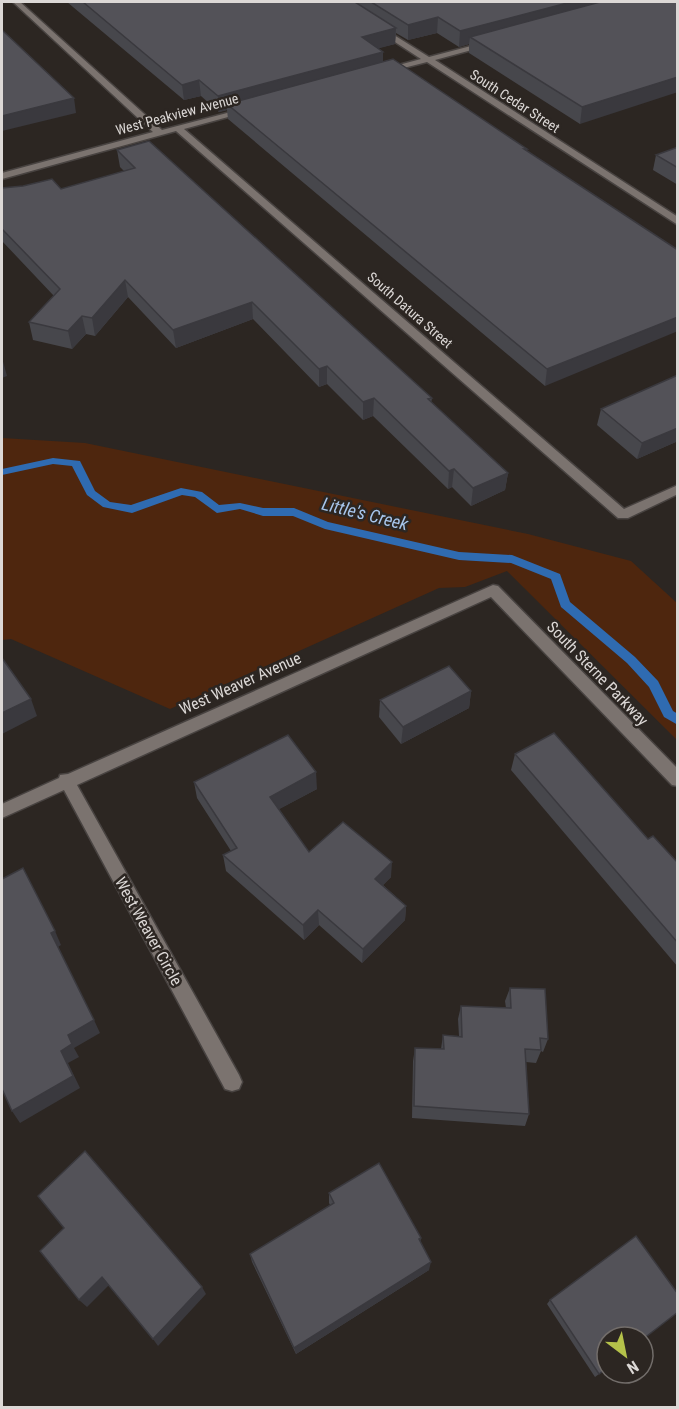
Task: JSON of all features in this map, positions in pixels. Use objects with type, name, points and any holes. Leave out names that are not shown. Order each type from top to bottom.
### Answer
[{"type":"street","points":[[16,2],[160,133]]},
{"type":"street","name":"South Cedar Street","points":[[369,21],[678,222]]},
{"type":"street","points":[[370,75],[493,41]]},
{"type":"street","name":"West Peakview Avenue","points":[[2,176],[257,106]]},
{"type":"street","name":"South Datura Street","points":[[178,128],[623,515],[678,489]]},
{"type":"street","name":"South Sterne Parkway","points":[[493,590],[678,780]]},
{"type":"street","name":"West Weaver Avenue","points":[[2,811],[66,780],[493,590]]},
{"type":"street","name":"West Weaver Circle","points":[[66,780],[232,1082]]},
{"type":"shaded area","points":[[2,438],[85,443],[528,534],[631,561],[677,603],[677,740],[507,571],[465,587],[439,588],[170,709],[11,639],[2,640]]},
{"type":"building","points":[[83,2],[355,2],[396,28],[362,37],[383,52],[218,96],[199,80],[182,85]]},
{"type":"building","points":[[371,2],[571,2],[460,31],[438,17],[408,25]]},
{"type":"building","points":[[600,2],[678,2],[678,77],[582,107],[470,37]]},
{"type":"building","points":[[2,30],[74,98],[2,116]]},
{"type":"building","points":[[393,59],[527,149],[524,149],[678,250],[678,317],[547,369],[227,104]]},
{"type":"building","points":[[149,141],[432,398],[428,399],[508,473],[473,488],[454,469],[449,471],[374,398],[363,402],[327,366],[319,369],[252,302],[173,330],[125,280],[92,318],[82,316],[68,331],[29,322],[60,289],[2,229],[2,188],[52,179],[61,189],[135,168],[117,150]]},
{"type":"building","points":[[678,147],[678,168],[656,155]]},
{"type":"building","points":[[678,375],[678,428],[642,443],[601,409]]},
{"type":"building","points":[[2,658],[31,699],[2,713]]},
{"type":"building","points":[[449,666],[471,691],[403,727],[380,700]]},
{"type":"building","points":[[554,733],[648,839],[653,836],[678,863],[678,943],[515,754]]},
{"type":"building","points":[[288,735],[316,772],[270,797],[309,852],[343,822],[392,862],[375,879],[406,906],[363,949],[318,910],[303,925],[223,855],[237,848],[194,782]]},
{"type":"building","points":[[23,868],[55,931],[51,933],[94,1020],[68,1035],[72,1044],[61,1051],[73,1076],[12,1111],[2,1089],[2,879]]},
{"type":"building","points":[[510,988],[545,989],[548,1039],[540,1038],[541,1050],[525,1049],[529,1114],[414,1106],[415,1048],[444,1049],[443,1035],[462,1037],[461,1006],[511,1008]]},
{"type":"building","points":[[85,1151],[202,1287],[153,1339],[102,1277],[79,1300],[40,1251],[64,1228],[38,1196]]},
{"type":"building","points":[[379,1163],[421,1238],[419,1239],[431,1262],[294,1348],[250,1254],[334,1203],[329,1193]]},
{"type":"building","points":[[636,1236],[678,1294],[678,1312],[655,1330],[655,1325],[595,1325],[595,1368],[550,1300]]},
{"type":"waterway","name":"Little's Creek","points":[[2,472],[53,461],[76,463],[91,493],[107,505],[132,509],[181,491],[198,494],[217,509],[240,506],[263,512],[294,512],[325,525],[459,556],[512,559],[556,577],[565,604],[631,660],[654,684],[668,714],[678,720]]}]
